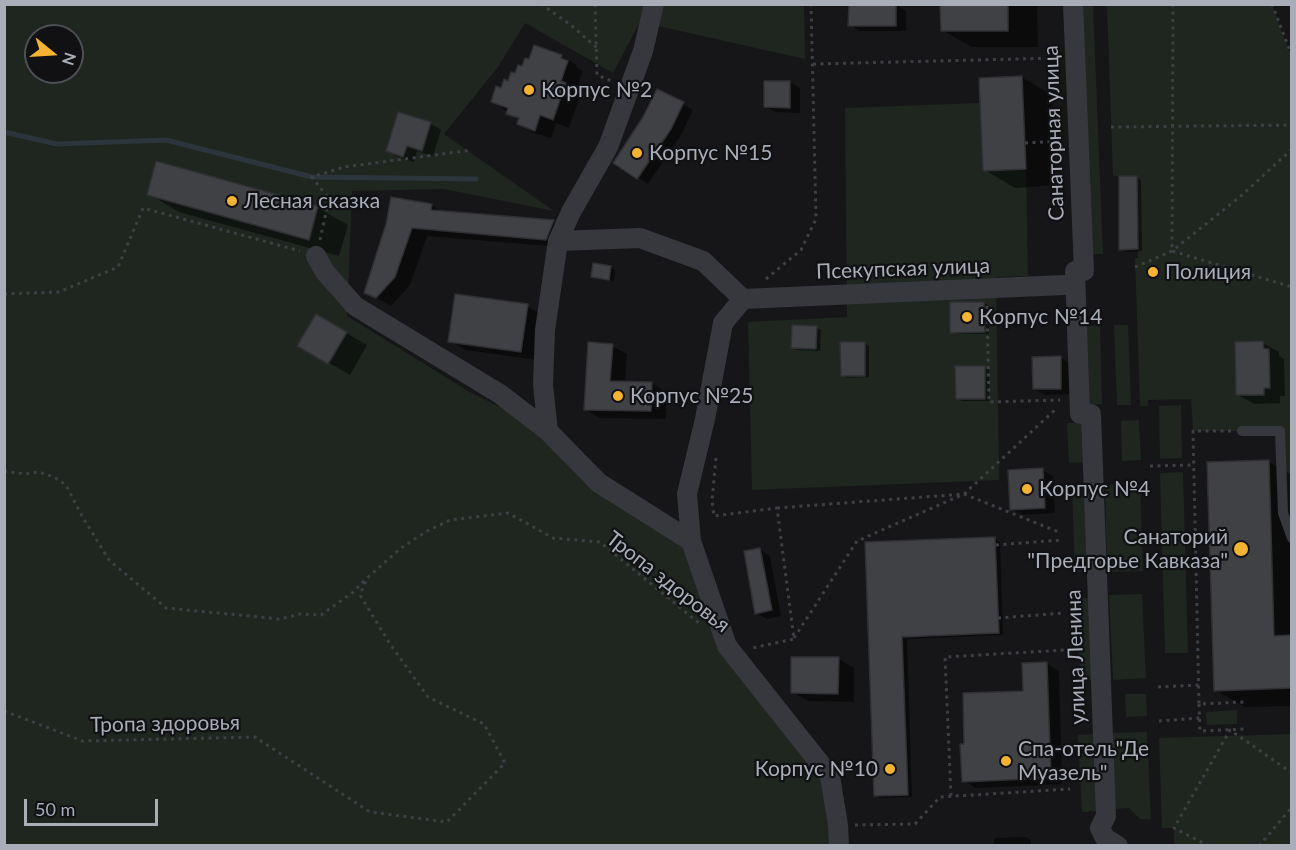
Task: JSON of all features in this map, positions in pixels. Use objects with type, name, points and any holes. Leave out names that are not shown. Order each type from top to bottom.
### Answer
[{"type":"street","points":[[549,431],[543,385],[545,330],[558,242],[571,212],[608,147],[643,51],[654,4]]},
{"type":"street","name":"Санаторная улица","points":[[1073,4],[1083,260]]},
{"type":"street","points":[[558,242],[640,238],[703,261],[743,299],[723,323],[705,418],[687,494],[692,541],[727,646],[830,776],[839,846]]},
{"type":"street","points":[[316,256],[325,272],[355,306],[500,394],[549,431],[599,483],[692,541]]},
{"type":"street","name":"улица Ленина","points":[[1083,260],[1084,271],[1075,271],[1080,414],[1091,414],[1106,816],[1100,828],[1105,838],[1118,846]]},
{"type":"street","name":"Псекупская улица","points":[[743,299],[1064,285]]},
{"type":"lane","points":[[1242,431],[1286,430],[1283,513],[1292,538]]},
{"type":"path","points":[[541,4],[572,25],[597,48]]},
{"type":"path","points":[[595,4],[597,75],[629,89]]},
{"type":"path","points":[[743,299],[801,250],[816,219],[811,4]]},
{"type":"path","points":[[1172,251],[1173,4]]},
{"type":"path","points":[[1272,4],[1292,56]]},
{"type":"path","points":[[813,64],[1066,58]]},
{"type":"path","points":[[1111,127],[1292,125]]},
{"type":"path","points":[[1025,143],[1069,141]]},
{"type":"path","points":[[1135,267],[1172,251],[1241,196],[1292,149]]},
{"type":"path","points":[[4,294],[59,292],[118,267],[143,208],[316,256],[329,199],[312,177],[344,167],[472,150]]},
{"type":"path","points":[[1172,251],[1292,287]]},
{"type":"path","points":[[986,290],[989,402],[1068,400]]},
{"type":"path","points":[[732,652],[794,639],[857,541],[964,494],[1057,408]]},
{"type":"path","points":[[1242,431],[1193,431],[1200,731],[1245,729]]},
{"type":"path","points":[[717,454],[712,500],[714,516],[777,508],[964,494],[1061,533]]},
{"type":"path","points":[[1150,466],[1194,465]]},
{"type":"path","points":[[4,471],[25,474],[39,472],[54,477],[66,485],[109,560],[166,608],[280,619],[300,614],[321,615],[352,593],[368,578]]},
{"type":"path","points":[[777,508],[794,639]]},
{"type":"path","name":"Тропа здоровья","points":[[4,711],[82,741],[255,737],[370,812],[447,822],[505,763],[484,724],[428,697],[390,644],[360,595],[368,578],[401,548],[427,531],[450,520],[508,513],[553,538],[600,542],[700,624]]},
{"type":"path","points":[[996,545],[1061,540]]},
{"type":"path","points":[[998,618],[1064,613]]},
{"type":"path","points":[[951,796],[945,657],[1065,650]]},
{"type":"path","points":[[1158,687],[1199,685]]},
{"type":"path","points":[[1199,704],[1244,702]]},
{"type":"path","points":[[1158,721],[1200,718]]},
{"type":"path","points":[[1230,730],[1292,773]]},
{"type":"path","points":[[1209,846],[1174,828],[1230,730]]},
{"type":"path","points":[[838,825],[915,824],[940,797],[1070,789]]},
{"type":"path","points":[[1259,846],[1292,807]]},
{"type":"shaded area","points":[[5,5],[804,5],[805,59],[640,22],[613,73],[525,23],[498,67],[444,134],[554,211],[444,189],[352,191],[347,316],[468,391],[548,431],[599,483],[691,541],[727,646],[830,776],[839,845],[5,846]]},
{"type":"shaded area","points":[[1081,5],[1093,5],[1103,254],[1091,254]]},
{"type":"shaded area","points":[[1107,5],[1272,5],[1291,56],[1291,538],[1283,514],[1280,431],[1193,431],[1191,399],[1148,400],[1148,406],[1140,406],[1135,258],[1138,258],[1137,176],[1113,176]]},
{"type":"shaded area","points":[[980,103],[983,171],[1026,169],[1028,276],[996,277],[999,480],[752,490],[748,322],[847,317],[845,108]]},
{"type":"shaded area","points":[[1100,325],[1102,404],[1087,405],[1085,326]]},
{"type":"shaded area","points":[[1114,325],[1128,325],[1131,405],[1117,405]]},
{"type":"shaded area","points":[[1181,405],[1182,458],[1160,459],[1159,406]]},
{"type":"shaded area","points":[[1139,420],[1141,460],[1122,461],[1121,421]]},
{"type":"shaded area","points":[[1067,423],[1085,423],[1086,462],[1069,463]]},
{"type":"shaded area","points":[[1183,472],[1188,653],[1165,653],[1160,473]]},
{"type":"shaded area","points":[[1140,484],[1143,571],[1107,572],[1105,485]]},
{"type":"shaded area","points":[[1072,487],[1085,487],[1089,571],[1075,572]]},
{"type":"shaded area","points":[[1142,594],[1146,678],[1113,680],[1109,595]]},
{"type":"shaded area","points":[[1090,598],[1093,680],[1080,680],[1077,599]]},
{"type":"shaded area","points":[[1125,694],[1146,694],[1147,716],[1126,717]]},
{"type":"shaded area","points":[[1237,710],[1237,724],[1207,725],[1206,712]]},
{"type":"shaded area","points":[[1147,732],[1151,819],[1140,819],[1129,808],[1113,809],[1110,733]]},
{"type":"shaded area","points":[[1095,734],[1099,811],[1082,812],[1078,735]]},
{"type":"shaded area","points":[[1291,734],[1291,845],[1174,845],[1174,828],[1162,828],[1159,738]]},
{"type":"building","points":[[849,4],[896,4],[896,26],[848,26]]},
{"type":"building","points":[[940,4],[1008,4],[1008,31],[941,31]]},
{"type":"building","name":"Корпус №2","points":[[534,45],[562,55],[561,58],[568,61],[561,81],[566,83],[553,120],[540,115],[535,131],[517,124],[519,118],[506,114],[508,108],[491,102],[496,86],[501,88],[504,79],[508,81],[511,72],[515,73],[518,65],[522,66],[525,58],[529,59]]},
{"type":"building","points":[[1022,76],[1026,169],[983,171],[979,78]]},
{"type":"building","points":[[764,81],[790,81],[790,108],[764,107]]},
{"type":"building","points":[[657,89],[684,102],[671,129],[637,179],[613,163],[643,117]]},
{"type":"building","points":[[398,112],[431,122],[422,151],[407,146],[403,157],[386,151]]},
{"type":"building","name":"Лесная сказка","points":[[156,161],[318,206],[309,240],[147,195]]},
{"type":"building","points":[[1119,176],[1137,176],[1138,249],[1119,250]]},
{"type":"building","points":[[391,197],[432,204],[431,210],[554,220],[546,240],[412,228],[395,277],[376,298],[364,293],[386,224]]},
{"type":"building","points":[[593,263],[611,266],[609,280],[591,277]]},
{"type":"building","points":[[455,294],[528,304],[521,352],[448,342]]},
{"type":"building","name":"Корпус №14","points":[[950,302],[984,302],[985,332],[950,333]]},
{"type":"building","points":[[316,314],[347,332],[328,364],[297,346]]},
{"type":"building","points":[[792,325],[817,326],[816,349],[791,348]]},
{"type":"building","points":[[1263,341],[1264,349],[1269,349],[1270,388],[1264,388],[1264,395],[1236,395],[1235,342]]},
{"type":"building","name":"Корпус №25","points":[[588,342],[613,344],[610,381],[652,382],[651,411],[584,410]]},
{"type":"building","points":[[840,342],[865,342],[865,376],[841,376]]},
{"type":"building","points":[[1061,356],[1061,389],[1033,389],[1032,357]]},
{"type":"building","points":[[955,366],[985,366],[985,399],[956,399]]},
{"type":"building","name":"Санаторий \"Предгорье Кавказа\"","points":[[1269,460],[1274,636],[1292,635],[1292,688],[1214,691],[1207,462]]},
{"type":"building","name":"Корпус №4","points":[[1043,468],[1045,508],[1010,510],[1008,470]]},
{"type":"building","points":[[995,537],[999,633],[902,637],[908,795],[874,796],[865,542]]},
{"type":"building","points":[[760,548],[772,610],[755,614],[744,551]]},
{"type":"building","points":[[791,657],[839,657],[838,694],[791,693]]},
{"type":"building","points":[[1047,662],[1051,778],[962,782],[960,744],[964,744],[963,693],[1023,691],[1022,663]]},
{"type":"waterway","points":[[4,132],[57,144],[166,140],[312,177],[476,179]]},
{"type":"place","name":"Корпус №2","points":[[529,90]]},
{"type":"place","name":"Корпус №15","points":[[637,153]]},
{"type":"place","name":"Лесная сказка","points":[[232,201]]},
{"type":"place","name":"Полиция","points":[[1153,272]]},
{"type":"place","name":"Корпус №14","points":[[967,317]]},
{"type":"place","name":"Корпус №25","points":[[618,396]]},
{"type":"place","name":"Корпус №4","points":[[1027,489]]},
{"type":"place","name":"Санаторий \"Предгорье Кавказа\"","points":[[1241,549]]},
{"type":"place","name":"Спа-отель\"Де Муазель\"","points":[[1006,761]]},
{"type":"place","name":"Корпус №10","points":[[890,769]]}]
